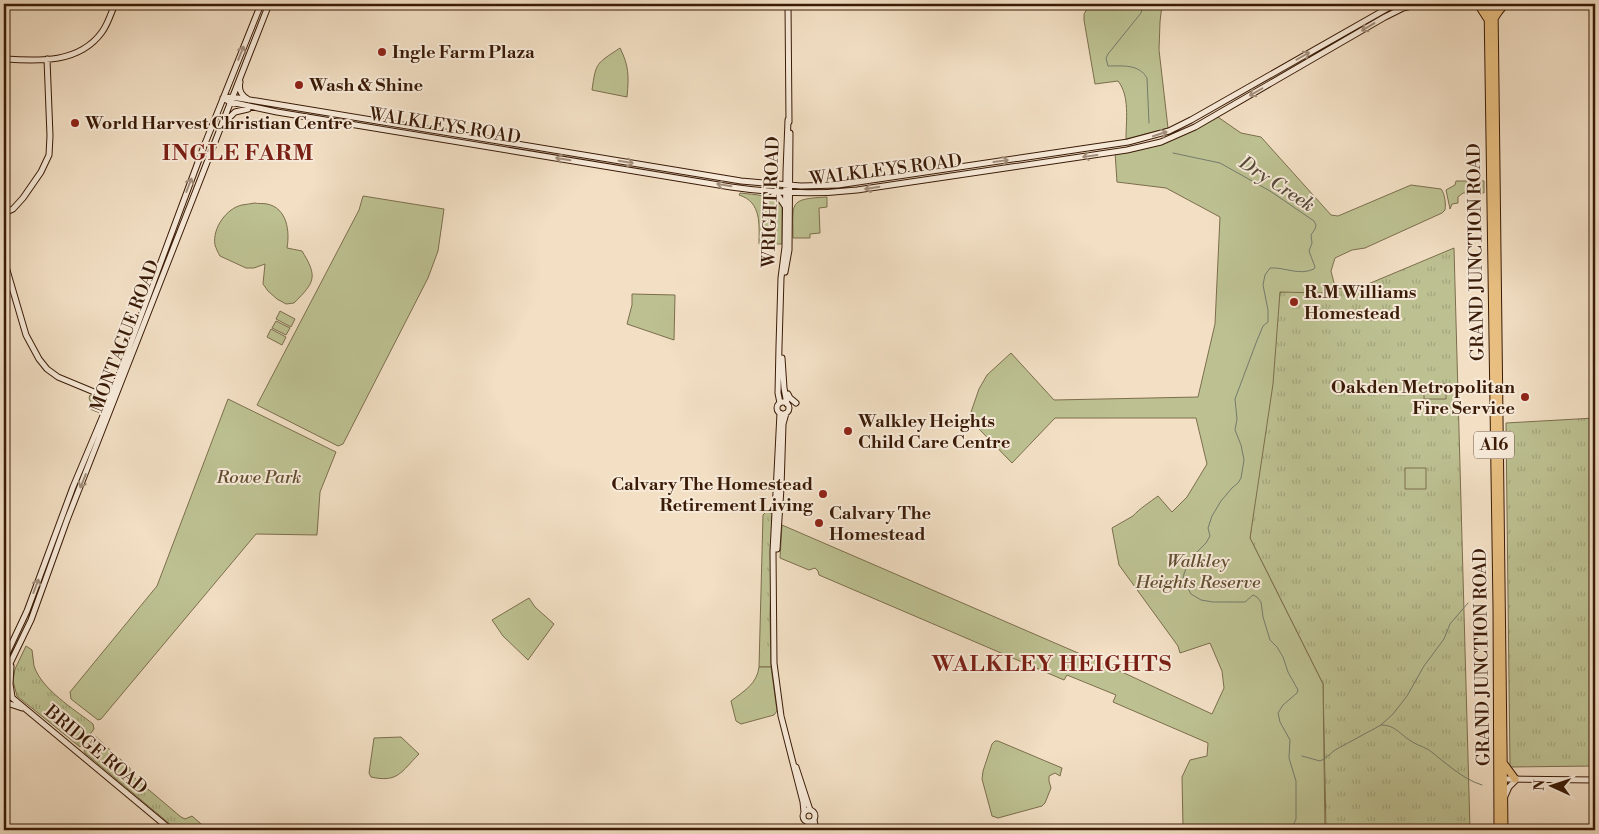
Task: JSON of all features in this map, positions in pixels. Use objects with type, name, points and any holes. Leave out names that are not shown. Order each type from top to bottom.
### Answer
[{"type":"highway","points":[[1478,4],[1491,20],[1505,4]]},
{"type":"highway","name":"GRAND JUNCTION ROAD","points":[[1488,4],[1491,20],[1501,779],[1498,830]]},
{"type":"highway","name":"GRAND JUNCTION ROAD","points":[[1491,20],[1494,4]]},
{"type":"highway","name":"GRAND JUNCTION ROAD","points":[[1496,424],[1504,763],[1501,779],[1504,798],[1504,830]]},
{"type":"highway","points":[[1504,763],[1516,779]]},
{"type":"main road","points":[[4,59],[47,59],[74,54],[93,42],[103,30],[115,4]]},
{"type":"main road","name":"MONTAGUE ROAD","points":[[4,660],[27,611],[73,487],[112,400],[147,296],[261,4]]},
{"type":"main road","name":"MONTAGUE ROAD","points":[[4,676],[31,620],[112,400],[269,4]]},
{"type":"main road","name":"WRIGHT ROAD","points":[[780,403],[778,393],[781,284],[788,208],[790,126],[788,120],[788,4]]},
{"type":"main road","name":"WALKLEYS ROAD","points":[[231,100],[250,100],[728,179],[767,184],[829,186],[1120,144],[1157,135],[1191,120],[1395,4]]},
{"type":"main road","name":"WALKLEYS ROAD","points":[[223,98],[261,109],[712,184],[772,192],[823,194],[1127,150],[1171,138],[1195,127],[1385,17],[1403,8],[1420,4]]},
{"type":"main road","points":[[4,213],[13,209],[23,198],[41,172],[49,155],[47,59]]},
{"type":"main road","points":[[243,70],[239,88],[243,95],[250,100]]},
{"type":"main road","points":[[218,132],[228,117],[235,112],[244,109],[261,109]]},
{"type":"main road","points":[[767,184],[778,181],[788,173],[801,186]]},
{"type":"main road","points":[[772,192],[788,208],[794,200],[806,194]]},
{"type":"main road","points":[[4,260],[26,335],[39,359],[47,369],[58,377],[112,400]]},
{"type":"main road","name":"WRIGHT ROAD","points":[[779,342],[787,404]]},
{"type":"main road","points":[[783,366],[788,394],[796,404]]},
{"type":"main road","points":[[774,559],[782,488],[783,424],[786,413],[789,410],[784,402],[780,403],[777,407],[780,413],[774,526],[773,626],[775,670],[781,716],[791,755],[803,784],[807,811],[804,818],[811,821]]},
{"type":"main road","points":[[780,413],[786,413]]},
{"type":"main road","points":[[11,660],[10,684],[13,698]]},
{"type":"main road","name":"BRIDGE ROAD","points":[[4,691],[171,830]]},
{"type":"main road","points":[[4,702],[27,710]]},
{"type":"main road","points":[[1501,779],[1595,780]]},
{"type":"main road","points":[[1504,798],[1509,787],[1516,779]]},
{"type":"main road","points":[[807,811],[815,814],[811,821],[814,830]]},
{"type":"green space","points":[[1090,4],[1162,4],[1159,50],[1168,128],[1126,139],[1126,101],[1122,87],[1118,81],[1095,84],[1084,20],[1084,14]]},
{"type":"green space","points":[[620,48],[628,71],[627,97],[592,90],[598,64]]},
{"type":"green space","name":"Walkley Heights Reserve","points":[[1215,115],[1241,133],[1261,137],[1331,215],[1338,216],[1411,185],[1441,189],[1445,199],[1445,210],[1442,213],[1365,248],[1352,250],[1335,258],[1331,271],[1335,287],[1321,293],[1280,292],[1273,384],[1250,538],[1323,684],[1325,830],[1181,830],[1183,826],[1182,777],[1190,760],[1207,756],[1208,743],[1113,702],[1116,695],[1067,675],[1064,680],[819,575],[815,568],[809,570],[780,558],[782,525],[1122,672],[1212,714],[1224,688],[1222,671],[1210,643],[1180,653],[1178,646],[1119,565],[1112,528],[1133,516],[1158,496],[1172,512],[1187,497],[1207,464],[1196,418],[1055,418],[1012,463],[979,429],[970,415],[979,389],[987,375],[1011,353],[1054,400],[1198,397],[1215,324],[1220,217],[1166,188],[1117,182],[1115,152],[1167,139]]},
{"type":"green space","points":[[1456,181],[1484,181],[1484,193],[1463,193],[1458,197],[1458,203],[1452,204],[1450,209],[1446,190],[1455,185]]},
{"type":"green space","points":[[740,193],[768,197],[782,206],[782,244],[759,244],[758,215],[752,203],[739,195]]},
{"type":"green space","points":[[363,196],[444,209],[438,251],[428,278],[343,444],[338,446],[257,405],[359,210]]},
{"type":"green space","points":[[827,197],[827,207],[819,208],[820,233],[810,234],[810,238],[793,238],[793,210],[795,205],[805,199]]},
{"type":"green space","points":[[255,203],[274,206],[279,210],[286,221],[287,248],[302,251],[310,267],[312,279],[310,284],[294,303],[286,304],[268,291],[263,284],[265,264],[254,268],[246,268],[220,256],[216,248],[216,232],[226,214],[236,207]]},
{"type":"green space","points":[[1454,248],[1470,830],[1326,830],[1323,684],[1250,538],[1280,292],[1361,287]]},
{"type":"green space","points":[[632,294],[675,295],[674,340],[627,324],[632,305]]},
{"type":"green space","points":[[280,311],[295,319],[291,327],[276,319]]},
{"type":"green space","points":[[276,321],[290,328],[286,335],[272,328]]},
{"type":"green space","points":[[271,329],[286,337],[282,345],[267,337]]},
{"type":"green space","points":[[1424,384],[1446,384],[1446,399],[1424,399]]},
{"type":"green space","points":[[90,395],[100,399],[103,403],[100,413],[90,409]]},
{"type":"green space","name":"Rowe Park","points":[[228,399],[336,452],[320,492],[317,535],[256,534],[101,719],[98,720],[71,699],[70,692],[157,586]]},
{"type":"green space","points":[[1595,418],[1595,766],[1510,767],[1506,423]]},
{"type":"green space","points":[[1405,468],[1426,468],[1426,489],[1405,489]]},
{"type":"green space","points":[[766,512],[772,513],[773,516],[770,614],[771,667],[759,667],[763,515]]},
{"type":"green space","points":[[529,598],[535,607],[554,624],[528,660],[503,636],[492,620]]},
{"type":"green space","points":[[26,646],[32,650],[34,666],[44,683],[59,698],[93,724],[94,729],[80,747],[17,696],[13,681],[15,669]]},
{"type":"green space","points":[[759,667],[771,667],[777,711],[774,715],[741,724],[736,721],[731,701],[753,683]]},
{"type":"green space","points":[[95,736],[130,768],[130,774],[181,817],[185,819],[192,816],[208,830],[177,830],[85,753],[84,751]]},
{"type":"green space","points":[[401,737],[419,754],[403,771],[393,777],[371,777],[369,773],[374,738]]},
{"type":"green space","points":[[995,741],[1062,768],[1060,776],[1055,773],[1049,776],[1051,788],[1042,806],[998,818],[992,816],[982,779],[992,744]]},
{"type":"waterway","name":"Dry Creek","points":[[1143,4],[1141,13],[1106,58],[1108,66],[1125,66],[1135,68],[1144,73],[1147,78],[1149,123]]},
{"type":"waterway","name":"Dry Creek","points":[[1173,153],[1220,163],[1270,191],[1314,221],[1316,225],[1311,235],[1312,243],[1309,251],[1314,269],[1303,272],[1270,268],[1265,275],[1263,285],[1268,310],[1268,322],[1263,326],[1235,399],[1237,419],[1235,430],[1244,460],[1241,478],[1221,501],[1212,516],[1208,528],[1210,536],[1206,543],[1189,560],[1183,579],[1191,594],[1201,600],[1245,602],[1253,595],[1261,602],[1263,617],[1270,640],[1283,657],[1288,672],[1298,690],[1278,713],[1280,722],[1290,740],[1289,758],[1296,781],[1296,819],[1291,830]]},
{"type":"waterway","points":[[1381,725],[1393,714],[1407,696],[1424,666],[1444,639],[1450,624],[1468,603]]},
{"type":"waterway","points":[[1302,756],[1320,761],[1335,750],[1381,725],[1385,725],[1393,728],[1410,741],[1429,750],[1461,774],[1482,785]]},
{"type":"place","name":"Ingle Farm Plaza","points":[[382,52]]},
{"type":"place","name":"Wash & Shine","points":[[299,85]]},
{"type":"place","name":"World Harvest Christian Centre","points":[[75,123]]},
{"type":"place","name":"R.M Williams Homestead","points":[[1294,302]]},
{"type":"place","name":"Oakden Metropolitan Fire Service","points":[[1525,397]]},
{"type":"place","name":"Walkley Heights Child Care Centre","points":[[848,431]]},
{"type":"place","name":"Calvary The Homestead Retirement Living","points":[[823,494]]},
{"type":"place","name":"Calvary The Homestead","points":[[819,523]]},
{"type":"district","name":"INGLE FARM","points":[[238,153]]},
{"type":"district","name":"WALKLEY HEIGHTS","points":[[1052,664]]}]
